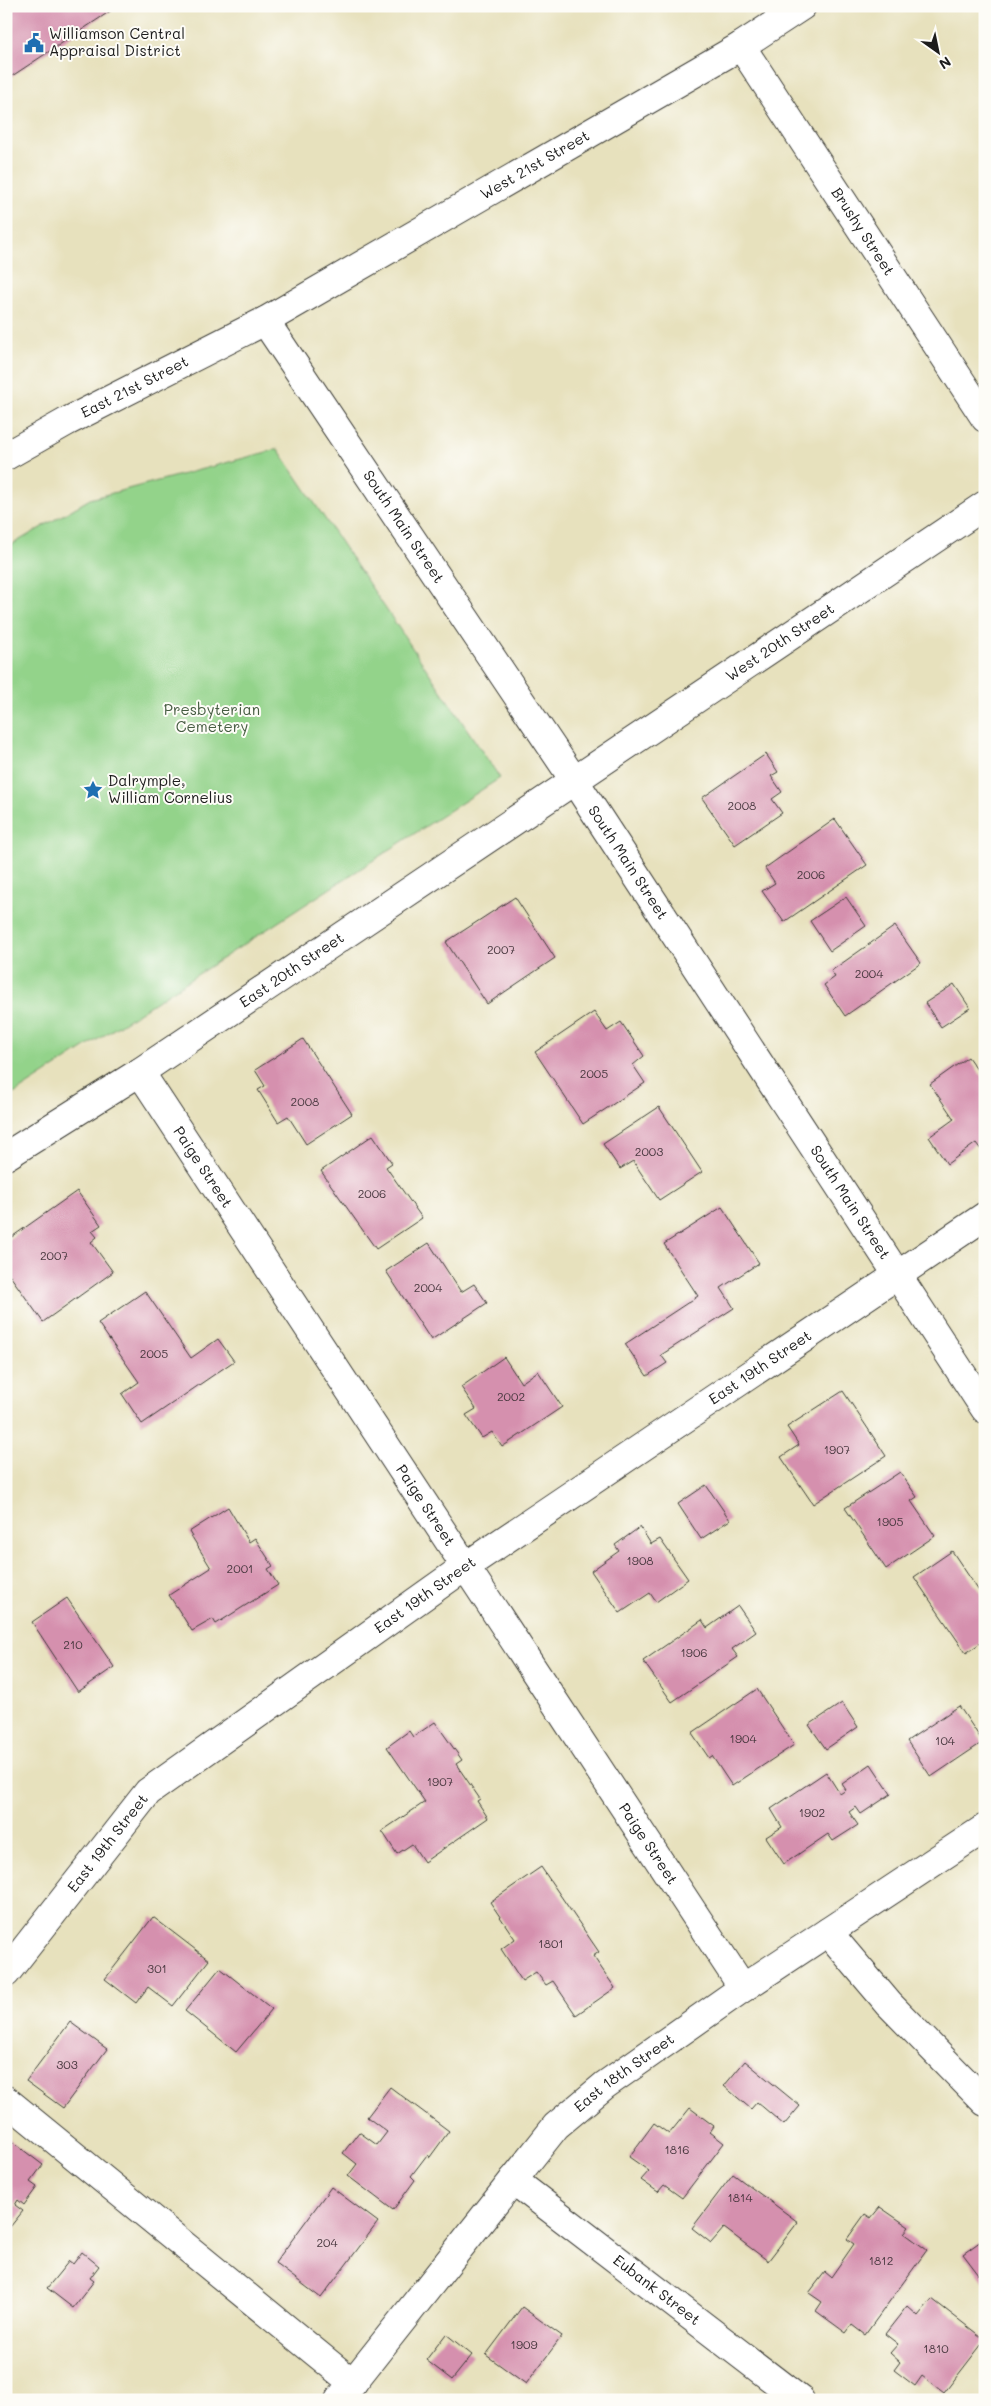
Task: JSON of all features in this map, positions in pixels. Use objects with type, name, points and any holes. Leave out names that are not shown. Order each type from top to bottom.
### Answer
[{"type":"street","name":"West 21st Street","points":[[265,321],[741,46],[802,6]]},
{"type":"street","name":"Brushy Street","points":[[741,46],[985,418]]},
{"type":"street","name":"East 21st Street","points":[[6,456],[68,421],[265,321]]},
{"type":"street","name":"South Main Street","points":[[265,321],[574,780],[985,1409]]},
{"type":"street","name":"West 20th Street","points":[[574,780],[985,505]]},
{"type":"street","name":"East 20th Street","points":[[6,1156],[140,1072],[574,780]]},
{"type":"street","name":"Paige Street","points":[[140,1072],[743,1988]]},
{"type":"street","name":"East 19th Street","points":[[6,1973],[148,1792],[466,1566],[985,1216]]},
{"type":"street","name":"East 18th Street","points":[[346,2391],[556,2126],[605,2085],[743,1988],[985,1828]]},
{"type":"street","points":[[828,1932],[889,2004],[985,2102]]},
{"type":"street","points":[[6,2100],[346,2391]]},
{"type":"street","name":"Eubank Street","points":[[513,2180],[800,2400]]},
{"type":"green space","name":"Presbyterian Cemetery","points":[[278,449],[500,778],[6,1099],[6,548],[90,499]]},
{"type":"building","name":"Williamson Central Appraisal District","points":[[6,6],[118,6],[6,80]]},
{"type":"building","points":[[766,754],[778,772],[771,776],[782,792],[772,799],[782,813],[735,845],[702,798]]},
{"type":"building","points":[[835,819],[867,865],[784,922],[762,891],[775,883],[765,868]]},
{"type":"building","points":[[515,897],[555,958],[487,1004],[446,942]]},
{"type":"building","points":[[846,897],[866,926],[830,951],[810,921]]},
{"type":"building","points":[[895,926],[921,963],[845,1016],[824,985],[835,977],[831,971]]},
{"type":"building","points":[[954,984],[970,1008],[941,1027],[925,1003]]},
{"type":"building","points":[[594,1012],[607,1031],[621,1022],[644,1056],[633,1065],[645,1083],[583,1124],[535,1052]]},
{"type":"building","points":[[303,1039],[352,1114],[306,1144],[288,1116],[278,1122],[258,1090],[265,1086],[255,1070]]},
{"type":"building","points":[[968,1057],[985,1081],[985,1149],[982,1151],[976,1143],[947,1164],[929,1137],[954,1119],[930,1084]]},
{"type":"building","points":[[659,1107],[702,1172],[659,1200],[633,1161],[620,1169],[603,1144]]},
{"type":"building","points":[[373,1135],[392,1163],[386,1167],[422,1218],[376,1249],[321,1171]]},
{"type":"building","points":[[77,1191],[101,1225],[92,1231],[97,1237],[91,1242],[113,1272],[43,1322],[6,1270],[6,1241]]},
{"type":"building","points":[[722,1207],[759,1263],[721,1288],[734,1308],[661,1355],[667,1363],[647,1376],[625,1344],[698,1296],[664,1244]]},
{"type":"building","points":[[429,1243],[461,1292],[474,1284],[487,1303],[431,1340],[386,1271]]},
{"type":"building","points":[[145,1291],[191,1358],[218,1339],[234,1361],[142,1424],[122,1394],[139,1382],[98,1323]]},
{"type":"building","points":[[504,1357],[521,1383],[538,1371],[562,1407],[502,1447],[492,1432],[482,1438],[466,1415],[476,1409],[461,1387]]},
{"type":"building","points":[[843,1391],[886,1456],[813,1504],[781,1457],[799,1445],[787,1427]]},
{"type":"building","points":[[900,1472],[917,1497],[911,1501],[935,1536],[886,1569],[845,1508]]},
{"type":"building","points":[[706,1485],[730,1520],[701,1539],[678,1504]]},
{"type":"building","points":[[228,1507],[249,1542],[255,1538],[273,1566],[268,1569],[278,1585],[216,1624],[213,1619],[192,1631],[169,1595],[211,1568],[189,1532]]},
{"type":"building","points":[[640,1527],[651,1544],[660,1539],[688,1579],[656,1602],[650,1593],[620,1613],[591,1571],[619,1551],[615,1545]]},
{"type":"building","points":[[952,1551],[985,1600],[985,1640],[966,1653],[914,1577]]},
{"type":"building","points":[[67,1598],[114,1667],[78,1692],[32,1622]]},
{"type":"building","points":[[738,1606],[756,1632],[732,1649],[738,1657],[672,1702],[643,1661],[702,1620],[707,1628]]},
{"type":"building","points":[[757,1689],[794,1745],[732,1786],[712,1756],[709,1758],[692,1733]]},
{"type":"building","points":[[842,1703],[858,1727],[826,1749],[809,1725]]},
{"type":"building","points":[[959,1706],[983,1742],[931,1777],[907,1741]]},
{"type":"building","points":[[435,1722],[462,1760],[456,1764],[480,1799],[477,1801],[488,1818],[424,1862],[412,1844],[397,1854],[382,1831],[425,1802],[387,1747],[409,1731],[413,1737]]},
{"type":"building","points":[[871,1764],[891,1794],[861,1814],[856,1807],[849,1812],[858,1825],[833,1841],[828,1834],[784,1864],[766,1837],[782,1827],[771,1809],[826,1772],[840,1794],[846,1790],[842,1784]]},
{"type":"building","points":[[541,1867],[599,1952],[593,1956],[615,1988],[576,2015],[553,1981],[546,1985],[536,1972],[522,1981],[501,1949],[515,1939],[490,1902]]},
{"type":"building","points":[[153,1917],[209,1960],[173,2006],[148,1987],[136,2003],[105,1979]]},
{"type":"building","points":[[220,1968],[272,2009],[236,2052],[185,2011]]},
{"type":"building","points":[[70,2022],[107,2049],[63,2108],[26,2081]]},
{"type":"building","points":[[745,2061],[800,2106],[784,2125],[757,2102],[751,2109],[724,2086]]},
{"type":"building","points":[[390,2087],[449,2131],[430,2157],[427,2155],[411,2176],[415,2180],[393,2210],[348,2176],[357,2164],[343,2153],[359,2132],[377,2145],[387,2132],[367,2117]]},
{"type":"building","points":[[690,2108],[714,2126],[710,2132],[724,2143],[682,2198],[664,2185],[658,2192],[641,2180],[649,2171],[629,2157],[654,2123],[669,2134]]},
{"type":"building","points":[[6,2137],[43,2165],[30,2182],[37,2187],[24,2205],[18,2200],[15,2205],[23,2211],[6,2232]]},
{"type":"building","points":[[733,2174],[798,2222],[768,2261],[724,2228],[711,2243],[692,2228]]},
{"type":"building","points":[[331,2187],[378,2222],[321,2298],[275,2263]]},
{"type":"building","points":[[880,2207],[909,2227],[904,2233],[927,2250],[865,2335],[852,2325],[846,2333],[816,2311],[822,2302],[809,2293],[825,2272],[831,2277],[854,2244],[847,2239],[865,2214],[871,2218]]},
{"type":"building","points":[[985,2238],[985,2283],[963,2254]]},
{"type":"building","points":[[82,2252],[99,2266],[90,2278],[94,2281],[73,2308],[47,2288],[69,2261],[73,2264]]},
{"type":"building","points":[[932,2299],[985,2340],[944,2393],[922,2376],[915,2386],[894,2370],[900,2362],[890,2353],[898,2344],[885,2334],[907,2306],[918,2316]]},
{"type":"building","points":[[522,2307],[562,2336],[526,2384],[486,2355]]},
{"type":"building","points":[[446,2334],[472,2355],[452,2380],[426,2360]]},
{"type":"place","name":"Williamson Central Appraisal District","points":[[34,43]]},
{"type":"place","name":"Dalrymple, William Cornelius","points":[[93,790]]}]
